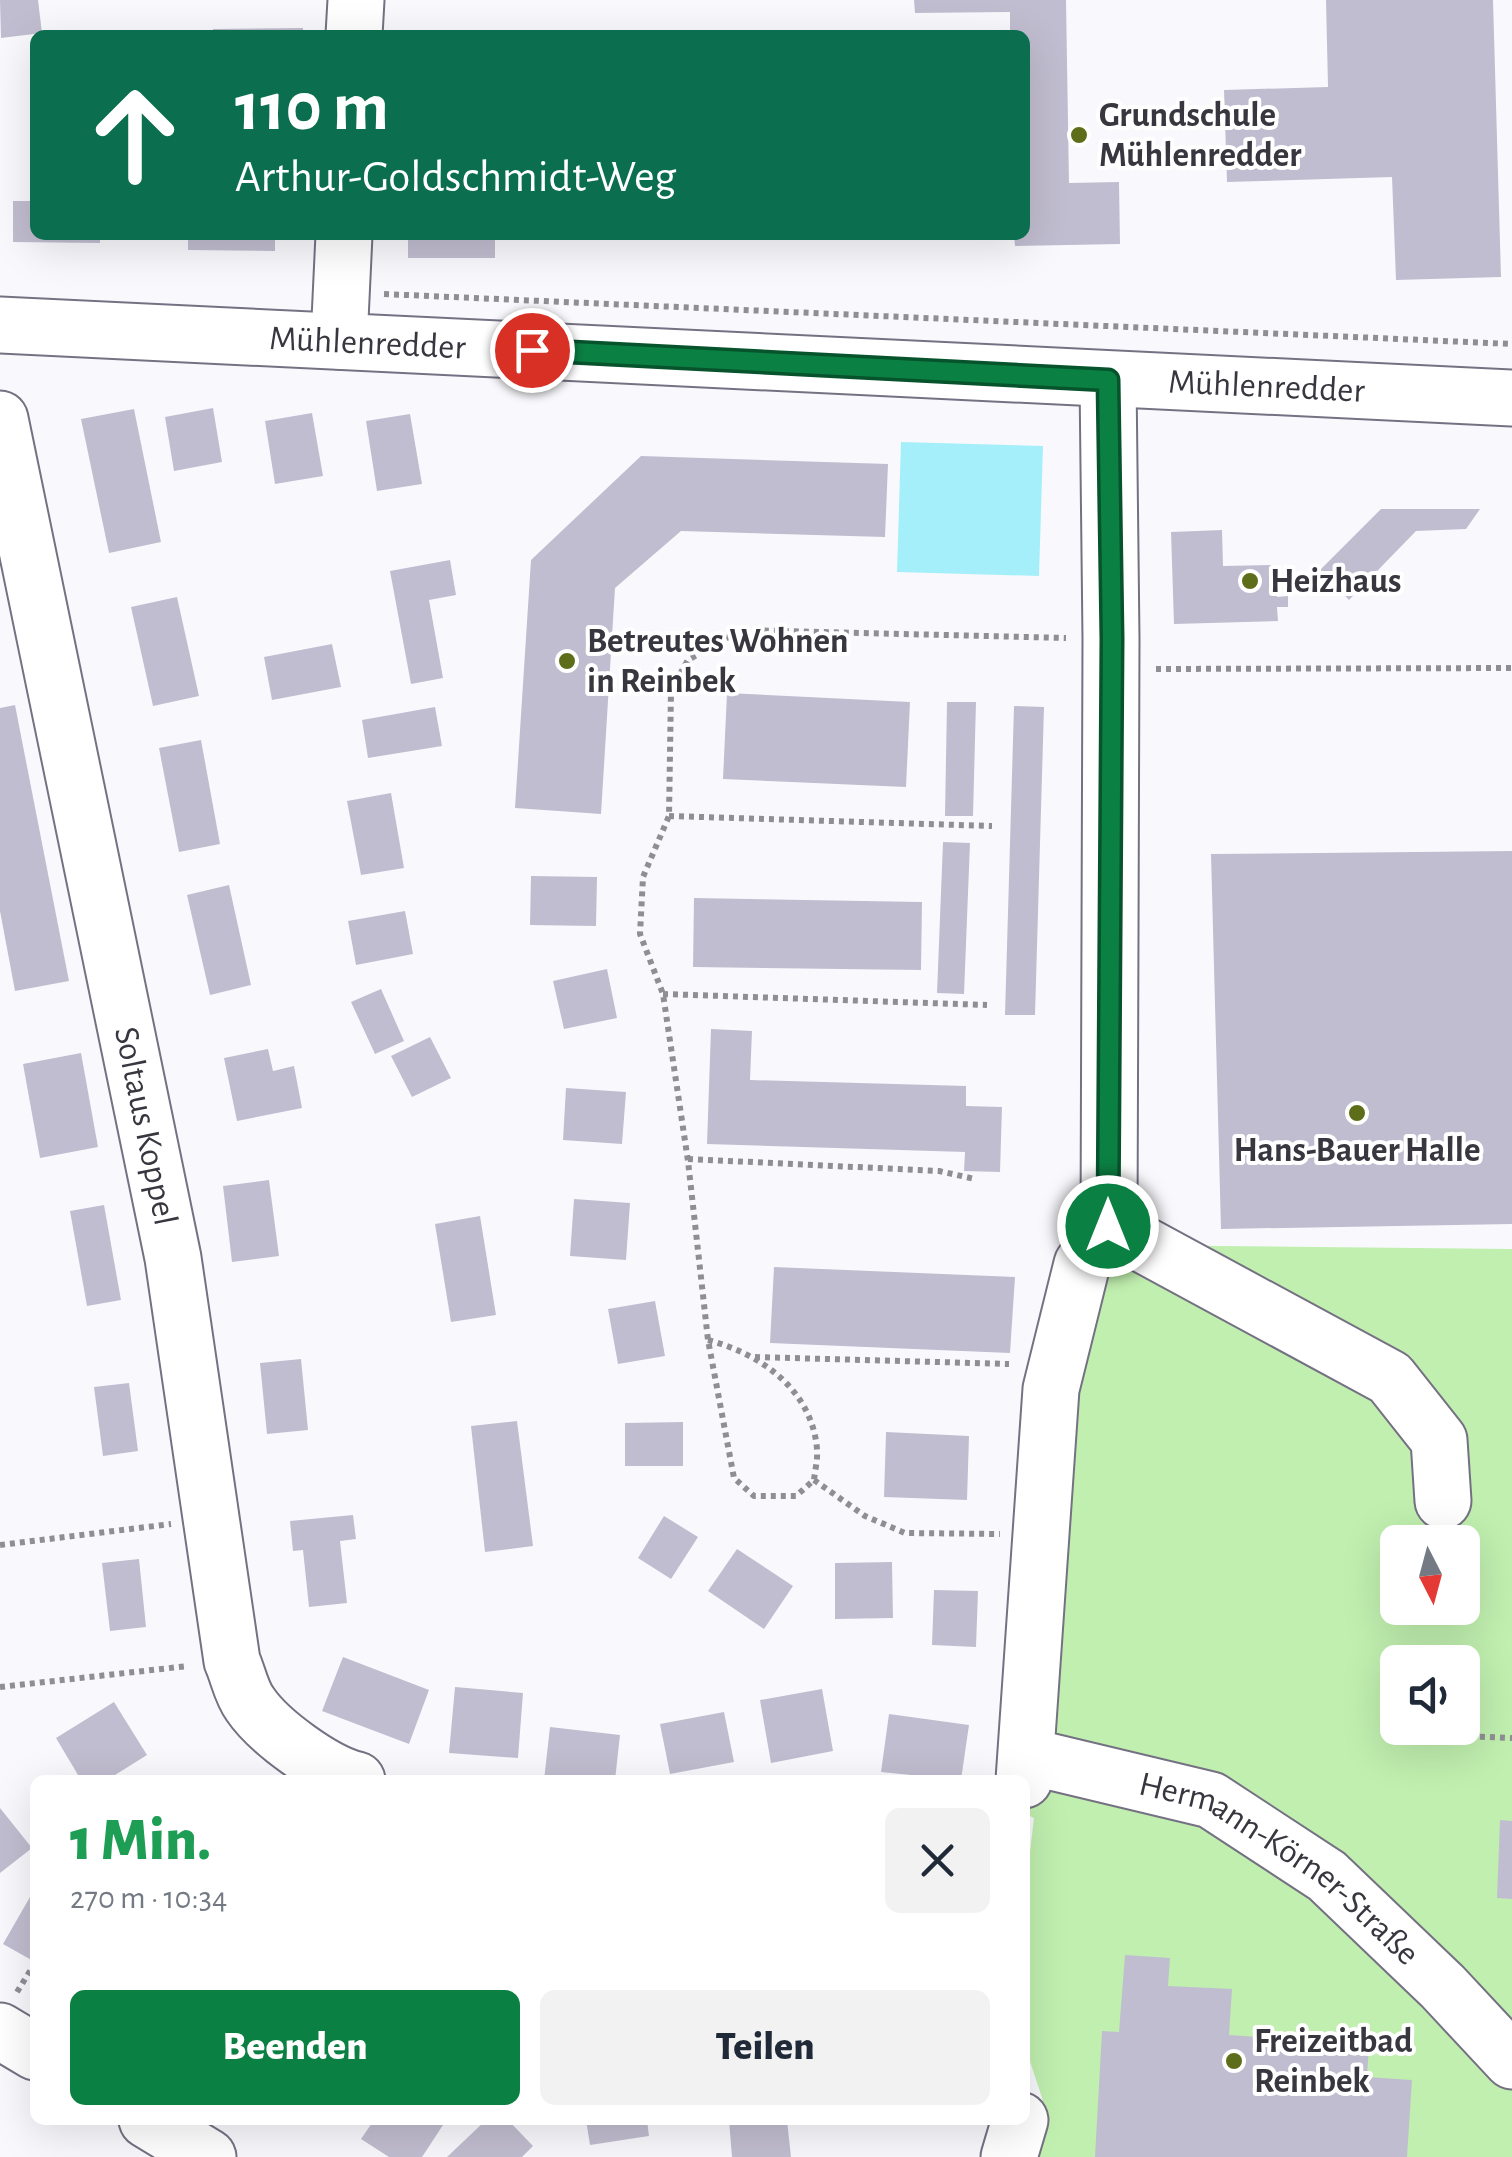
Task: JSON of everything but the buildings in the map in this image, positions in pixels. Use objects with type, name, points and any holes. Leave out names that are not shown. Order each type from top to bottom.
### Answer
[{"type":"street","points":[[354,30],[356,0]]},
{"type":"street","points":[[340,316],[344,240]]},
{"type":"street","name":"Mühlenredder","points":[[0,325],[340,316],[1108,380],[1512,398]]},
{"type":"street","points":[[1025,1768],[1052,1389],[1082,1264],[1108,1226],[1112,639],[1108,380]]},
{"type":"street","name":"Soltaus Koppel","points":[[0,418],[173,1258],[232,1660],[249,1703],[284,1738],[338,1775]]},
{"type":"street","points":[[1108,1226],[1390,1378],[1439,1440],[1442,1501]]},
{"type":"street","name":"Hermann-Körner-Straße","points":[[1025,1768],[1211,1800],[1327,1876],[1444,1987],[1512,2061]]},
{"type":"street","points":[[0,2030],[30,2049]]},
{"type":"street","points":[[155,2125],[208,2157]]},
{"type":"street","points":[[1009,2157],[1019,2125]]},
{"type":"path","points":[[340,316],[1512,344]]},
{"type":"path","points":[[708,1340],[743,1350],[784,1380],[804,1402],[818,1448],[814,1480],[796,1496],[754,1496],[734,1478],[708,1340],[688,1159],[662,994],[640,934],[643,878],[669,816],[671,690],[688,660],[741,630],[1112,639],[1139,669],[1512,668]]},
{"type":"path","points":[[669,816],[992,826]]},
{"type":"path","points":[[662,994],[988,1005]]},
{"type":"path","points":[[688,1159],[939,1171],[974,1180]]},
{"type":"path","points":[[752,1357],[1009,1364]]},
{"type":"path","points":[[814,1480],[865,1516],[904,1533],[1042,1534]]},
{"type":"path","points":[[0,1545],[212,1519]]},
{"type":"path","points":[[0,1687],[232,1660]]},
{"type":"path","points":[[1480,1737],[1512,1738]]},
{"type":"green space","points":[[1121,1245],[1512,1249],[1512,2157],[1029,2157],[1043,2101],[1030,2061],[1030,1852],[1034,1818],[1030,1816],[1030,1775],[1025,1775],[1045,1311]]},
{"type":"water","points":[[901,442],[1043,446],[1039,576],[897,572]]},
{"type":"place","name":"Grundschule Mühlenredder","points":[[1079,135]]},
{"type":"place","name":"Heizhaus","points":[[1250,581]]},
{"type":"place","name":"Betreutes Wohnen in Reinbek","points":[[567,661]]},
{"type":"place","name":"Hans-Bauer Halle","points":[[1357,1113]]},
{"type":"place","name":"Freizeitbad Reinbek","points":[[1234,2061]]},
{"type":"route","points":[[532,350],[1108,380],[1112,639],[1108,1226]]}]
